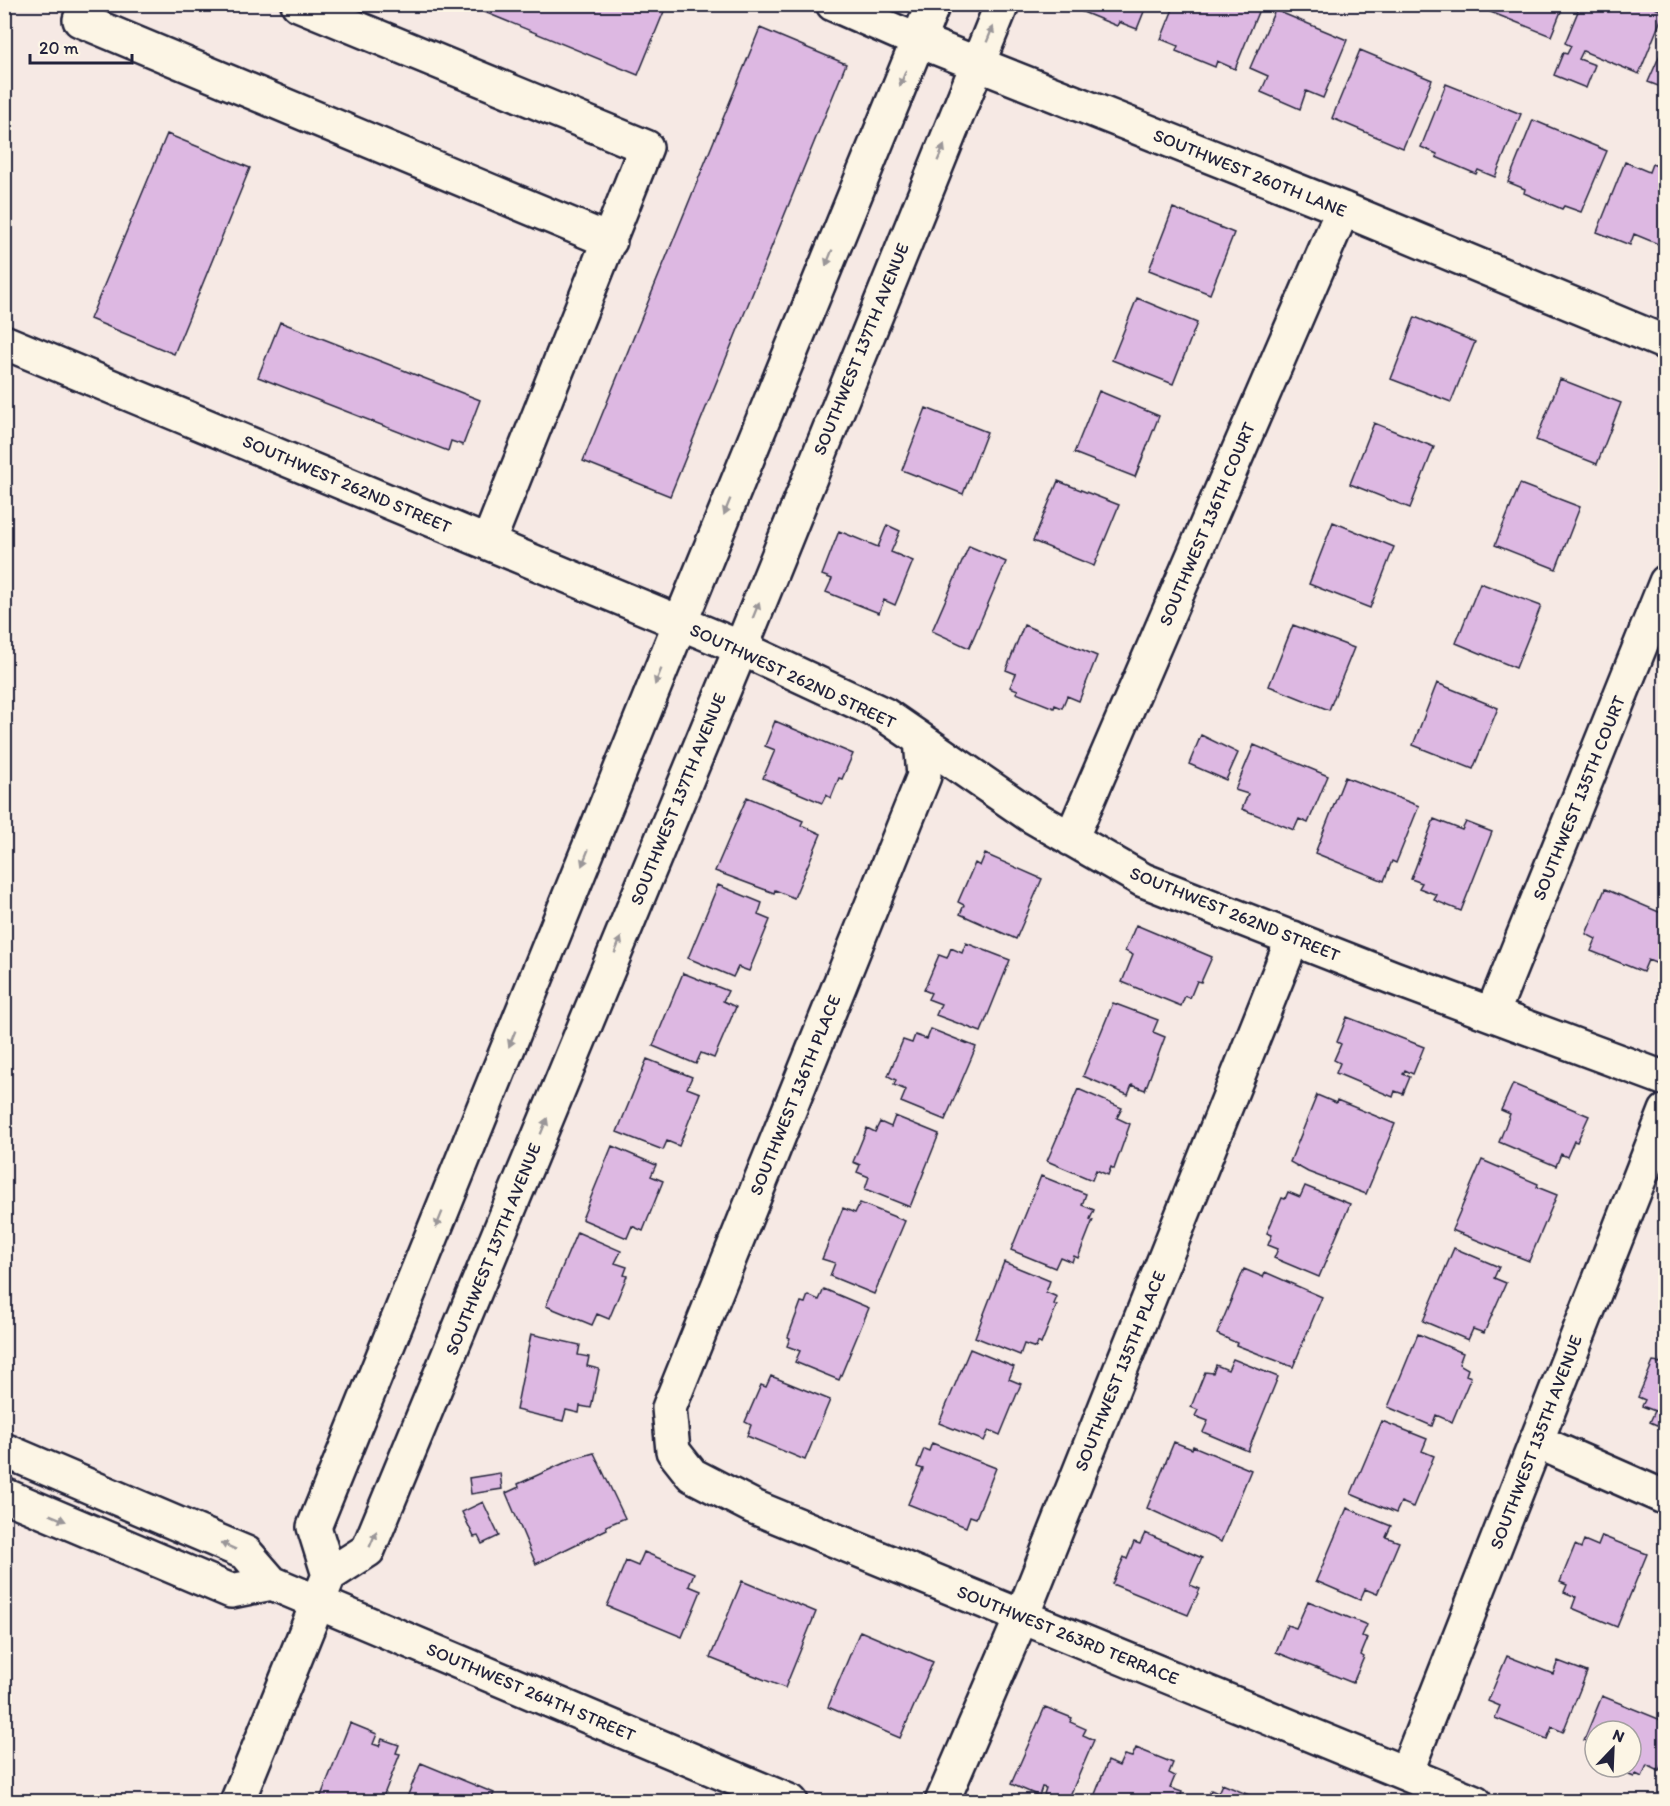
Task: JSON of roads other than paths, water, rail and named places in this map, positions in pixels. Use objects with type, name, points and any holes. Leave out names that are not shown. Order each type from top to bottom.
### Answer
[{"type":"street","points":[[86,4],[80,20],[610,241]]},
{"type":"street","points":[[298,4],[646,147],[488,543]]},
{"type":"street","name":"SOUTHWEST 260TH LANE","points":[[833,4],[918,41],[1343,209],[1665,343]]},
{"type":"street","points":[[237,1802],[323,1589],[314,1527],[933,4]]},
{"type":"street","name":"SOUTHWEST 137TH AVENUE","points":[[323,1589],[369,1550],[741,648],[1002,4]]},
{"type":"street","name":"SOUTHWEST 136TH COURT","points":[[1071,839],[1343,209]]},
{"type":"street","name":"SOUTHWEST 262ND STREET","points":[[4,342],[741,648],[885,715],[1030,815],[1143,880],[1665,1079]]},
{"type":"street","name":"SOUTHWEST 135TH COURT","points":[[1492,1014],[1665,582]]},
{"type":"street","name":"SOUTHWEST 136TH PLACE","points":[[673,1451],[669,1408],[924,776],[921,740]]},
{"type":"street","name":"SOUTHWEST 135TH PLACE","points":[[942,1802],[1023,1616],[1293,938]]},
{"type":"street","name":"SOUTHWEST 135TH AVENUE","points":[[1406,1773],[1665,1111]]},
{"type":"street","points":[[1536,1441],[1665,1498]]},
{"type":"street","name":"SOUTHWEST 264TH STREET","points":[[4,1450],[246,1553],[272,1583],[323,1589],[791,1802]]},
{"type":"street","name":"SOUTHWEST 263RD TERRACE","points":[[673,1451],[692,1475],[754,1507],[1475,1802]]},
{"type":"street","points":[[4,1495],[231,1591],[272,1583]]}]
